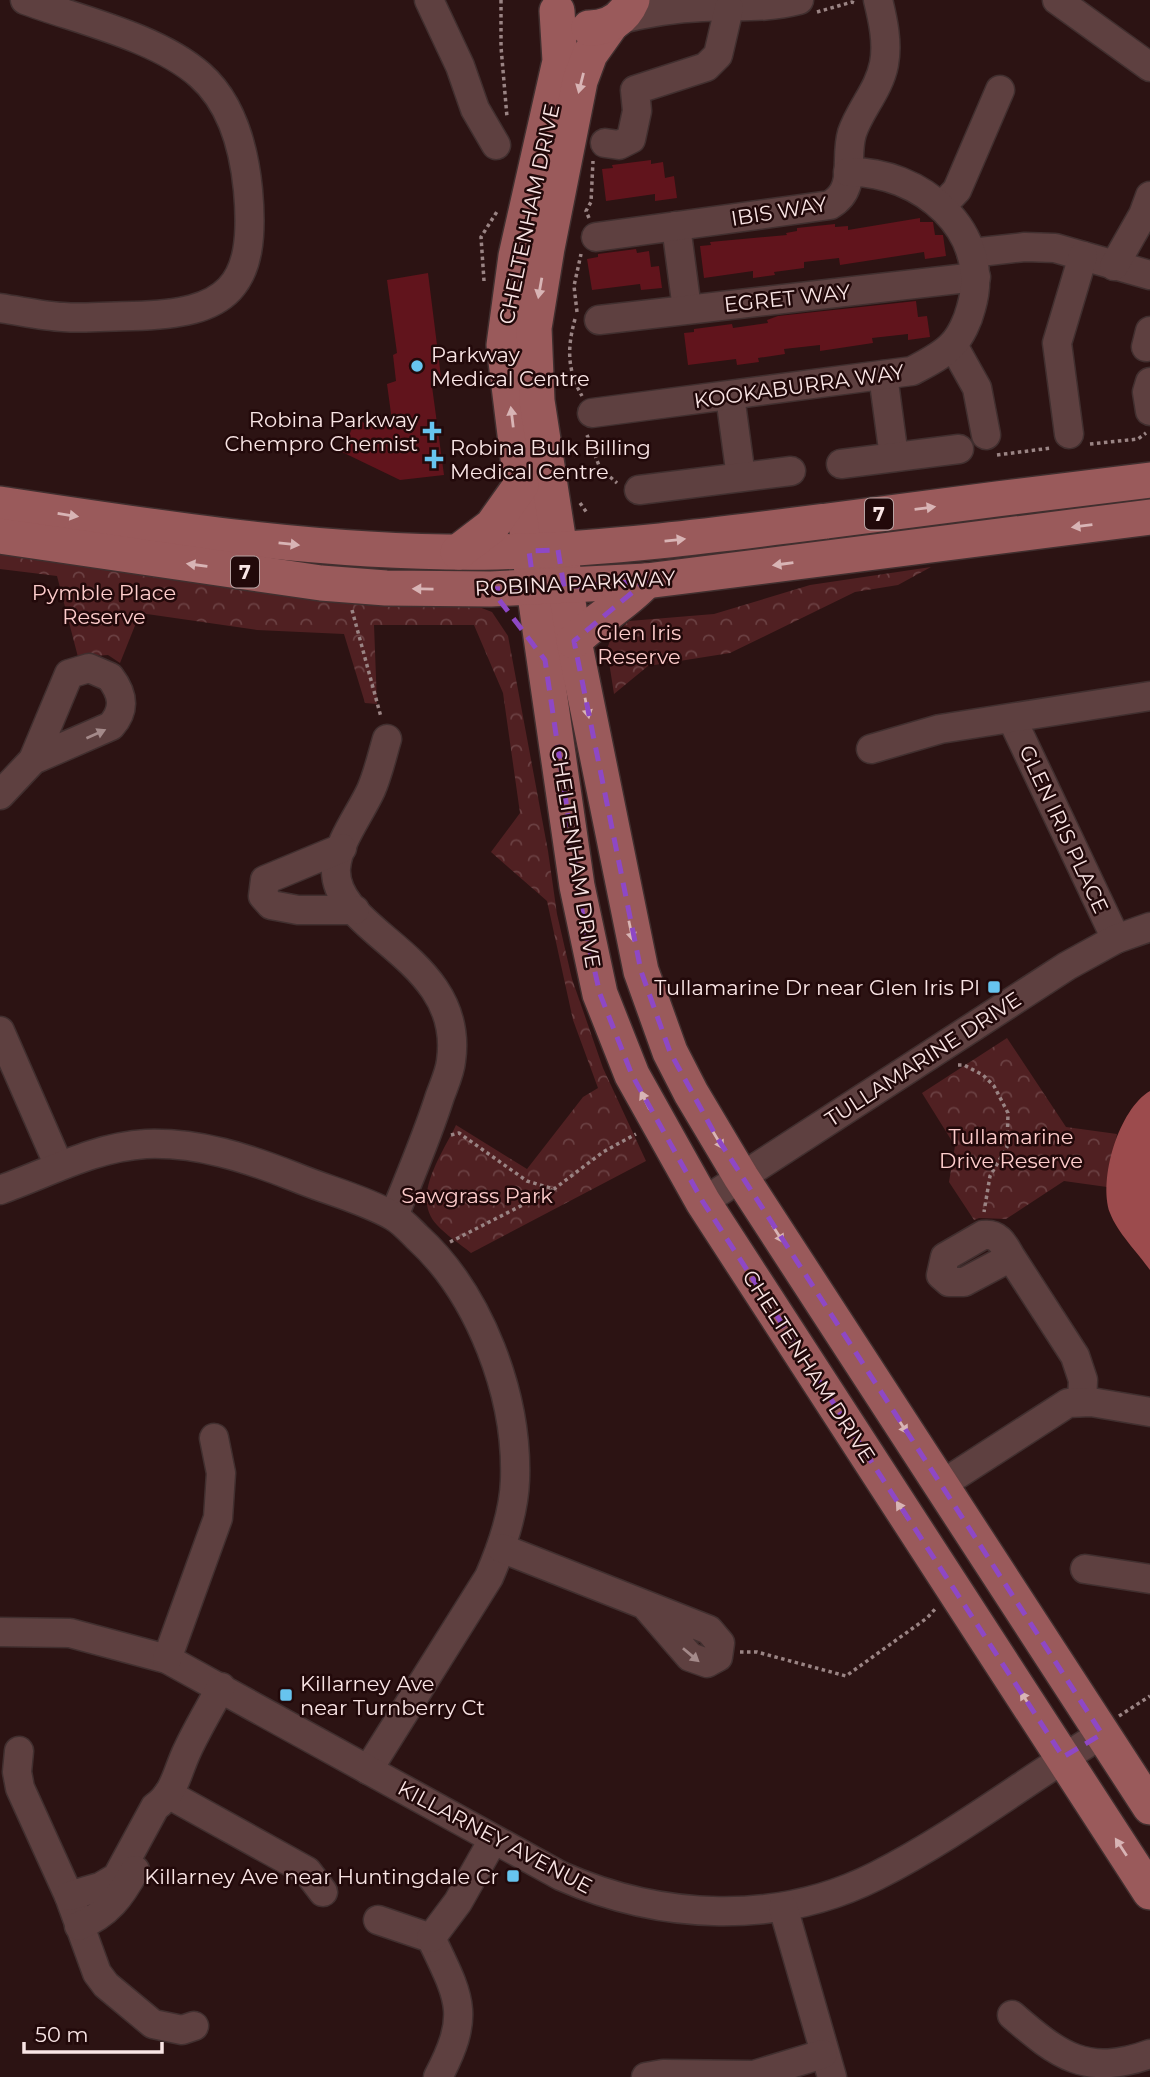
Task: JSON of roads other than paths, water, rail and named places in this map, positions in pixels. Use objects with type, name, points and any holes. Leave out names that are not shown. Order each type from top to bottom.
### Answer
[{"type":"main road","points":[[552,4],[567,20],[586,28],[620,14]]},
{"type":"main road","name":"CHELTENHAM DRIVE","points":[[552,4],[561,52],[559,70],[516,256],[505,331],[535,487],[549,587],[545,660],[578,886],[600,994],[632,1075],[703,1202],[1150,1892]]},
{"type":"main road","name":"CHELTENHAM DRIVE","points":[[535,487],[537,401],[534,328],[580,81],[590,54],[620,14]]},
{"type":"main road","name":"ROBINA PARKWAY","points":[[0,504],[286,544],[458,552],[544,551],[607,547],[1150,480]]},
{"type":"main road","points":[[458,552],[535,487],[607,547]]},
{"type":"main road","name":"ROBINA PARKWAY","points":[[0,536],[321,583],[386,588],[491,590],[646,581],[1150,517]]},
{"type":"main road","points":[[574,641],[603,615],[626,603],[646,581]]},
{"type":"main road","name":"CHELTENHAM DRIVE","points":[[549,587],[574,641],[641,971],[685,1083],[741,1177],[941,1485],[1110,1725],[1150,1807]]},
{"type":"main road","points":[[491,590],[545,660]]},
{"type":"street","points":[[0,308],[64,317],[166,315],[197,310],[215,302],[232,285],[247,257],[250,241],[246,170],[241,146],[226,108],[204,78],[179,59],[155,47],[25,0]]},
{"type":"street","points":[[429,0],[457,58],[475,109],[496,145]]},
{"type":"street","points":[[1057,0],[1150,67]]},
{"type":"street","name":"IBIS WAY","points":[[596,237],[830,205],[840,199],[847,189],[848,151],[852,132],[880,80],[884,62],[883,21],[870,3]]},
{"type":"street","points":[[606,143],[619,145],[631,139],[637,111],[635,90],[706,67],[718,55],[726,5]]},
{"type":"street","points":[[620,14],[726,5],[805,7]]},
{"type":"street","points":[[942,206],[957,190],[1000,90]]},
{"type":"street","points":[[848,172],[878,174],[922,190],[942,206],[958,226],[974,265],[968,319],[953,345],[977,388],[986,435]]},
{"type":"street","points":[[1114,265],[1143,215],[1150,196]]},
{"type":"street","points":[[676,226],[687,309]]},
{"type":"street","name":"EGRET WAY","points":[[599,320],[974,265],[1041,246],[1150,275]]},
{"type":"street","points":[[1069,434],[1057,343],[1083,256]]},
{"type":"street","name":"KOOKABURRA WAY","points":[[592,413],[912,371],[953,345]]},
{"type":"street","points":[[883,375],[894,457]]},
{"type":"street","points":[[1150,382],[1147,392],[1150,411]]},
{"type":"street","points":[[730,396],[741,477]]},
{"type":"street","points":[[841,464],[959,449]]},
{"type":"street","points":[[639,490],[791,471]]},
{"type":"street","name":"GLEN IRIS PLACE","points":[[871,749],[940,729],[1150,696]]},
{"type":"street","name":"GLEN IRIS PLACE","points":[[1012,719],[1116,939]]},
{"type":"street","points":[[387,739],[373,787],[342,848],[336,869],[343,897],[417,965],[436,989],[448,1017],[452,1039],[452,1061],[394,1216]]},
{"type":"street","points":[[0,796],[33,760]]},
{"type":"street","points":[[342,848],[265,880],[264,896],[271,905],[298,910],[355,910]]},
{"type":"street","name":"TULLAMARINE DRIVE","points":[[703,1202],[1067,966],[1116,939],[1150,927]]},
{"type":"street","points":[[0,1031],[59,1166]]},
{"type":"street","points":[[0,1190],[91,1155],[145,1144],[196,1146],[259,1163],[394,1216],[432,1250],[459,1284],[472,1307],[506,1397],[515,1456],[515,1483],[501,1548],[489,1577],[368,1770]]},
{"type":"street","points":[[1011,1257],[964,1282],[949,1282],[941,1275],[945,1257],[983,1235],[989,1234],[1001,1240],[1075,1356],[1083,1380],[1082,1401]]},
{"type":"street","points":[[941,1485],[1063,1406],[1082,1401],[1150,1412]]},
{"type":"street","points":[[166,1659],[218,1518],[221,1473],[214,1438]]},
{"type":"street","points":[[501,1548],[621,1593],[645,1605],[694,1661],[707,1664],[721,1651]]},
{"type":"street","points":[[1085,1569],[1150,1579]]},
{"type":"street","name":"KILLARNEY AVENUE","points":[[0,1632],[70,1633],[166,1659],[493,1840],[592,1890],[652,1906],[721,1912],[783,1907],[823,1896],[876,1876],[1110,1725]]},
{"type":"street","points":[[79,1926],[96,1919],[123,1893],[164,1814],[185,1754],[227,1691]]},
{"type":"street","points":[[19,1751],[17,1772],[20,1788],[69,1896],[97,1973],[106,1985],[153,2024],[181,2030],[194,2026]]},
{"type":"street","points":[[171,1789],[307,1871],[323,1892]]},
{"type":"street","points":[[69,1896],[100,1887],[117,1877],[155,1807],[171,1789]]},
{"type":"street","points":[[431,1938],[458,1902],[493,1840]]},
{"type":"street","points":[[646,2077],[663,2074],[754,2075],[827,2066],[783,1907]]},
{"type":"street","points":[[378,1920],[431,1938],[448,1975],[460,2013],[455,2045],[438,2077]]},
{"type":"street","points":[[1012,2015],[1064,2060],[1084,2070],[1110,2073],[1150,2054]]},
{"type":"place","name":"Parkway Medical Centre","points":[[417,366]]},
{"type":"place","name":"Robina Parkway Chempro Chemist","points":[[432,431]]},
{"type":"place","name":"Robina Bulk Billing Medical Centre","points":[[434,459]]},
{"type":"place","name":"Tullamarine Dr near Glen Iris Pl","points":[[994,987]]},
{"type":"place","name":"Killarney Ave near Turnberry Ct","points":[[286,1695]]},
{"type":"place","name":"Killarney Ave near Huntingdale Cr","points":[[513,1876]]},
{"type":"park label","name":"Pymble Place Reserve","points":[[104,604]]},
{"type":"park label","name":"Glen Iris Reserve","points":[[639,644]]},
{"type":"park label","name":"Tullamarine Drive Reserve","points":[[1011,1148]]},
{"type":"park label","name":"Sawgrass Park","points":[[477,1195]]}]
